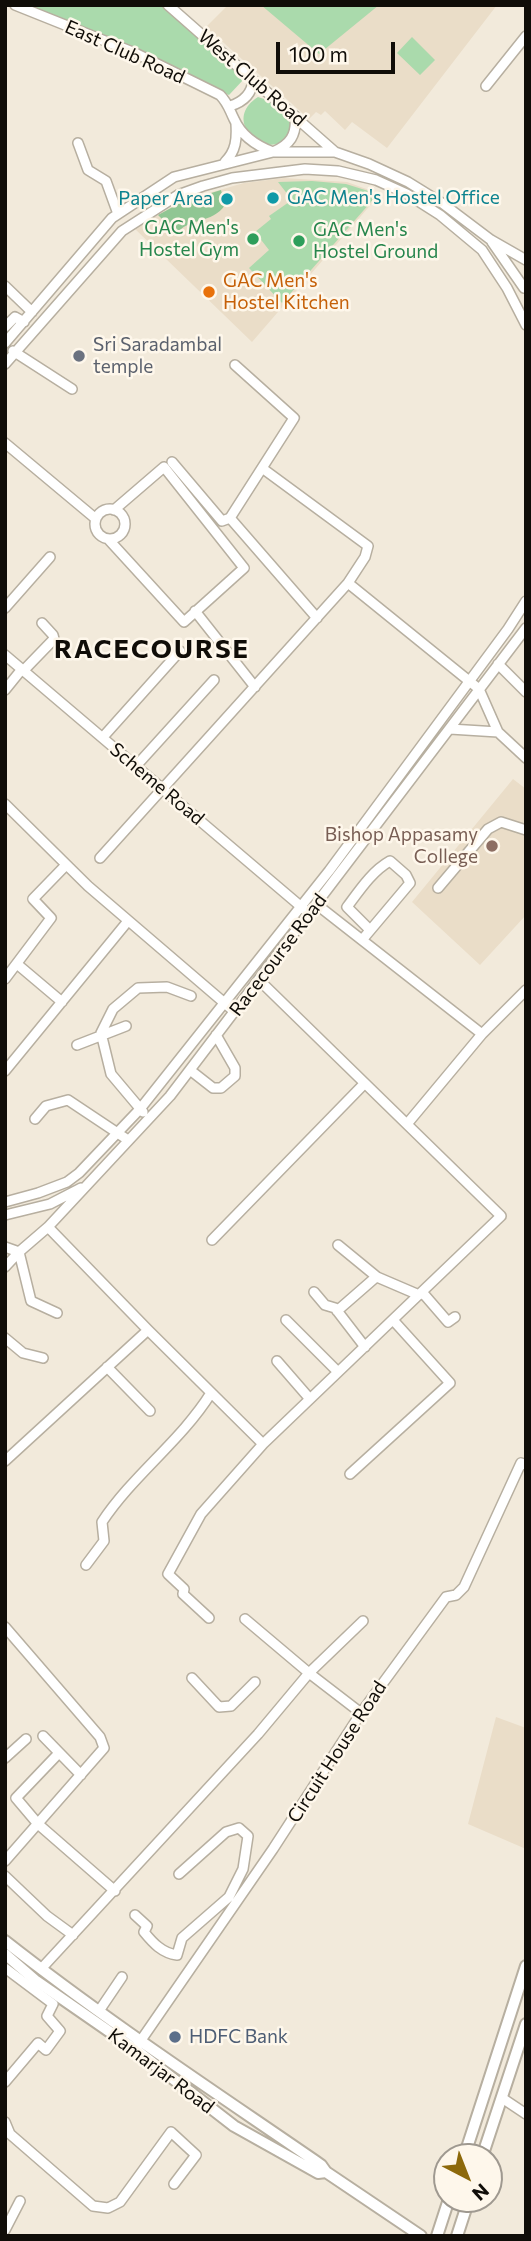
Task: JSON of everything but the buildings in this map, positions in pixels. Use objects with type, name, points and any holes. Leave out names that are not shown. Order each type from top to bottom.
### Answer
[{"type":"main road","points":[[5,1941],[100,2011],[138,2045]]},
{"type":"main road","name":"Kamarjar Road","points":[[5,1954],[35,1980],[138,2045],[234,2126],[317,2173],[326,2172],[421,2236]]},
{"type":"main road","points":[[469,2143],[526,1966]]},
{"type":"main road","points":[[487,2143],[526,2024]]},
{"type":"main road","points":[[444,2213],[438,2233],[451,2236]]},
{"type":"main road","points":[[457,2236],[464,2213]]},
{"type":"street","name":"East Club Road","points":[[15,5],[135,53],[220,95],[230,106]]},
{"type":"street","name":"West Club Road","points":[[168,5],[335,152]]},
{"type":"street","points":[[486,86],[526,36]]},
{"type":"street","points":[[224,163],[234,151],[237,136],[230,106],[247,97],[253,80]]},
{"type":"street","points":[[273,152],[293,138],[295,116]]},
{"type":"street","points":[[236,123],[254,143],[273,152]]},
{"type":"street","points":[[78,143],[88,170],[106,181],[118,214]]},
{"type":"street","points":[[72,389],[5,345],[112,218],[174,177],[273,152],[335,152],[408,182],[442,203],[491,240],[526,260]]},
{"type":"street","points":[[5,364],[122,231],[178,195],[232,178],[305,169],[338,171],[376,180],[407,194],[440,215],[482,250],[507,288],[526,325]]},
{"type":"street","points":[[491,240],[525,290]]},
{"type":"street","points":[[525,290],[526,275]]},
{"type":"street","points":[[5,286],[33,312]]},
{"type":"street","points":[[5,327],[15,317],[24,322]]},
{"type":"street","points":[[172,462],[222,521],[230,518],[294,418],[235,365]]},
{"type":"street","points":[[5,443],[96,519]]},
{"type":"street","points":[[164,467],[244,568],[184,622],[109,540],[97,533],[96,519],[102,511],[114,510],[164,467]]},
{"type":"street","points":[[100,858],[348,583],[365,557],[368,546],[262,468]]},
{"type":"street","points":[[109,540],[119,537],[125,529],[124,519],[114,510]]},
{"type":"street","points":[[230,518],[317,618]]},
{"type":"street","points":[[5,608],[50,557]]},
{"type":"street","points":[[348,583],[479,690],[498,732],[526,758]]},
{"type":"street","points":[[5,1202],[67,1182],[79,1173],[140,1109],[301,906],[508,629],[526,601]]},
{"type":"street","points":[[195,611],[255,687]]},
{"type":"street","points":[[5,690],[54,639],[42,623]]},
{"type":"street","name":"Racecourse Road","points":[[5,1267],[48,1227],[170,1096],[526,628]]},
{"type":"street","points":[[103,737],[180,651]]},
{"type":"street","name":"Scheme Road","points":[[5,655],[309,914]]},
{"type":"street","points":[[498,664],[526,692]]},
{"type":"street","points":[[136,766],[214,680]]},
{"type":"street","points":[[450,729],[498,732]]},
{"type":"street","points":[[5,804],[66,865],[235,1012]]},
{"type":"street","points":[[438,888],[488,829],[501,822],[526,830]]},
{"type":"street","points":[[362,940],[410,883],[406,875],[390,861],[382,865],[347,907],[370,930]]},
{"type":"street","points":[[5,979],[51,919],[33,899],[66,865]]},
{"type":"street","points":[[316,904],[482,1034]]},
{"type":"street","points":[[5,1071],[128,921]]},
{"type":"street","points":[[17,964],[61,1002]]},
{"type":"street","points":[[209,1618],[183,1594],[184,1589],[168,1574],[201,1514],[263,1444],[501,1216],[259,980]]},
{"type":"street","points":[[148,1119],[111,1074],[101,1033],[113,1009],[138,988],[167,987],[191,996]]},
{"type":"street","points":[[407,1124],[482,1034],[526,990]]},
{"type":"street","points":[[77,1045],[126,1026]]},
{"type":"street","points":[[190,1070],[213,1088],[221,1088],[236,1076],[235,1068],[216,1035]]},
{"type":"street","points":[[212,1240],[364,1084]]},
{"type":"street","points":[[35,1119],[46,1106],[68,1100],[128,1140]]},
{"type":"street","points":[[5,1215],[50,1204],[85,1186]]},
{"type":"street","points":[[48,1227],[263,1444]]},
{"type":"street","points":[[338,1245],[376,1277],[421,1293],[448,1322],[455,1317]]},
{"type":"street","points":[[5,1247],[19,1252],[31,1301],[57,1313]]},
{"type":"street","points":[[337,1311],[376,1277]]},
{"type":"street","points":[[314,1292],[324,1305],[335,1308],[365,1347]]},
{"type":"street","points":[[286,1320],[338,1372]]},
{"type":"street","points":[[350,1474],[450,1384],[393,1320]]},
{"type":"street","points":[[5,1461],[148,1330]]},
{"type":"street","points":[[5,1338],[23,1353],[43,1358]]},
{"type":"street","points":[[278,1361],[310,1399]]},
{"type":"street","points":[[107,1367],[150,1410]]},
{"type":"street","points":[[86,1565],[104,1541],[102,1522],[118,1498],[197,1415],[211,1393]]},
{"type":"street","name":"Circuit House Road","points":[[138,2045],[273,1849],[360,1713],[446,1597],[456,1595],[464,1587],[524,1464]]},
{"type":"street","points":[[244,1619],[360,1713]]},
{"type":"street","points":[[41,1969],[258,1734],[309,1673],[363,1621]]},
{"type":"street","points":[[5,1628],[100,1737],[104,1748],[5,1861]]},
{"type":"street","points":[[192,1678],[219,1707],[230,1706],[255,1682]]},
{"type":"street","points":[[43,1735],[81,1775]]},
{"type":"street","points":[[5,1758],[26,1739]]},
{"type":"street","points":[[59,1753],[16,1798],[38,1824],[114,1892]]},
{"type":"street","points":[[177,1955],[182,1938],[229,1897],[243,1869],[248,1836],[239,1828],[226,1832],[179,1874]]},
{"type":"street","points":[[5,1876],[47,1916],[73,1935]]},
{"type":"street","points":[[135,1915],[147,1926],[144,1932],[152,1942],[168,1954],[177,1955],[191,1969]]},
{"type":"street","points":[[5,1968],[53,2004],[47,2016],[60,2031],[46,2050],[38,2043],[5,2082]]},
{"type":"street","points":[[100,2011],[122,1977]]},
{"type":"street","points":[[502,2098],[526,2114]]},
{"type":"street","points":[[5,2122],[10,2134],[93,2206],[108,2208],[120,2202],[171,2132],[196,2155],[174,2184]]},
{"type":"street","points":[[7,2233],[20,2201]]},
{"type":"shaded area","points":[[228,5],[497,5],[387,148],[352,122],[345,130],[325,111],[321,115],[316,112],[309,119],[206,27]]},
{"type":"shaded area","points":[[284,178],[347,182],[380,194],[252,342],[135,229],[181,201],[244,183]]},
{"type":"shaded area","name":"Bishop Appasamy College","points":[[513,779],[526,789],[526,915],[480,965],[412,902]]},
{"type":"shaded area","points":[[496,1717],[526,1728],[526,1849],[468,1824]]},
{"type":"green space","points":[[19,5],[162,5],[244,79],[229,95]]},
{"type":"green space","points":[[261,5],[379,5],[319,54]]},
{"type":"green space","points":[[412,37],[435,60],[420,75],[397,53]]},
{"type":"green space","points":[[258,97],[267,100],[292,121],[293,129],[281,142],[264,144],[248,133],[244,115],[248,106]]},
{"type":"green space","name":"GAC Men's Hostel Ground","points":[[278,182],[346,184],[378,194],[282,303],[249,268],[269,250],[255,232],[271,219],[269,216],[292,200]]},
{"type":"green space","points":[[221,190],[225,205],[220,211],[187,225],[177,234],[158,215],[182,202]]},
{"type":"place","name":"GAC Men's Hostel Office","points":[[273,198]]},
{"type":"place","name":"Paper Area","points":[[227,199]]},
{"type":"place","name":"GAC Men's Hostel Gym","points":[[253,239]]},
{"type":"place","name":"GAC Men's Hostel Ground","points":[[299,241]]},
{"type":"place","name":"GAC Men's Hostel Kitchen","points":[[209,292]]},
{"type":"place","name":"Sri Saradambal temple","points":[[79,356]]},
{"type":"place","name":"Bishop Appasamy College","points":[[492,846]]},
{"type":"place","name":"HDFC Bank","points":[[175,2037]]},
{"type":"district","name":"RACECOURSE","points":[[152,649]]}]
